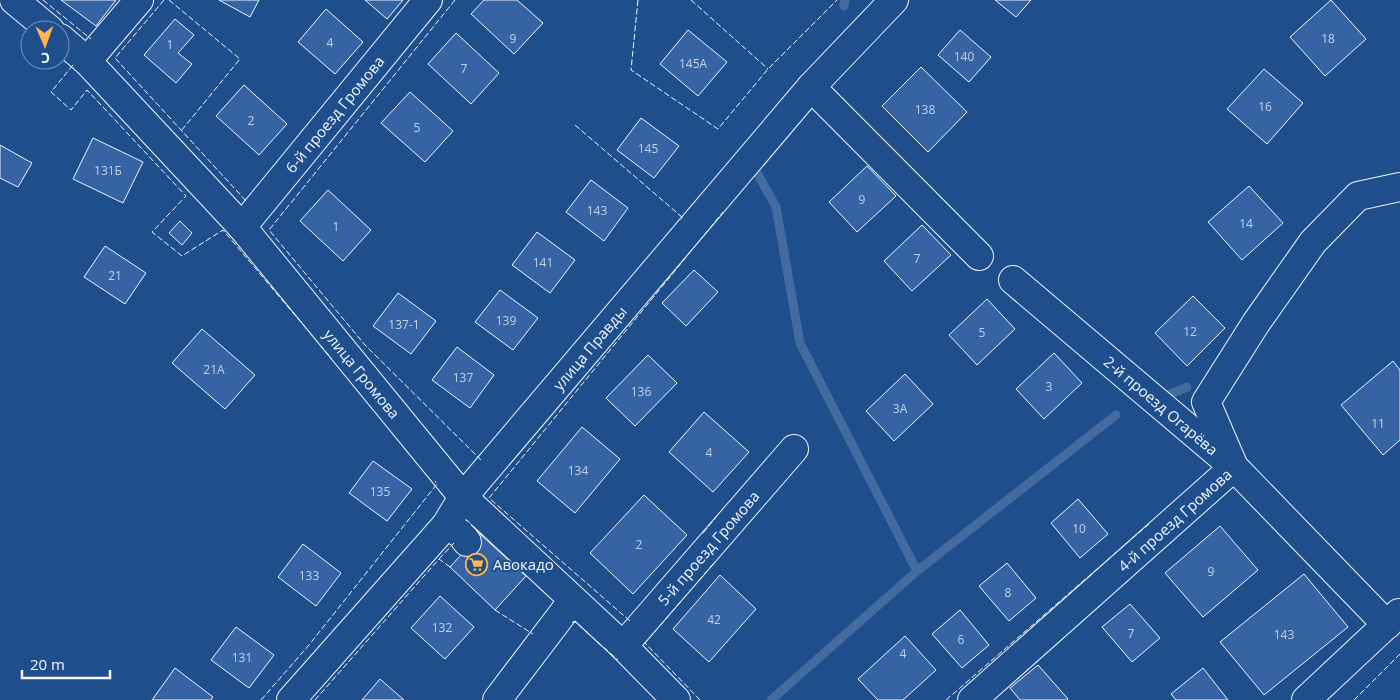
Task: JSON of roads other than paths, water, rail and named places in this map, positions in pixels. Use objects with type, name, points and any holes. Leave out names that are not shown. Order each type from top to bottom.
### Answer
[{"type":"street","points":[[14,0],[38,20]]},
{"type":"street","points":[[87,61],[139,0]]},
{"type":"street","name":"6-й проезд Громова","points":[[242,227],[428,0]]},
{"type":"street","name":"улица Правды","points":[[291,700],[446,525],[463,497],[812,87],[894,0]]},
{"type":"street","name":"улица Громова","points":[[70,47],[87,61],[242,227],[463,497],[623,646],[676,700]]},
{"type":"street","points":[[812,87],[979,256]]},
{"type":"street","name":"4-й проезд Громова","points":[[972,700],[1234,467],[1206,402],[1256,323],[1313,242],[1358,196],[1400,187]]},
{"type":"street","name":"2-й проезд Огарёва","points":[[1013,280],[1234,467],[1393,618]]},
{"type":"street","name":"5-й проезд Громова","points":[[623,646],[794,449]]},
{"type":"street","points":[[446,525],[461,534],[468,542]]},
{"type":"street","points":[[497,700],[573,600]]},
{"type":"street","points":[[1306,700],[1393,618]]},
{"type":"waterway","points":[[844,6],[845,0]]},
{"type":"waterway","points":[[751,162],[776,207],[800,343],[917,571]]},
{"type":"waterway","points":[[1163,397],[1187,387]]},
{"type":"waterway","points":[[771,700],[917,571],[1116,415]]},
{"type":"place","name":"Авокадо","points":[[477,564]]}]
